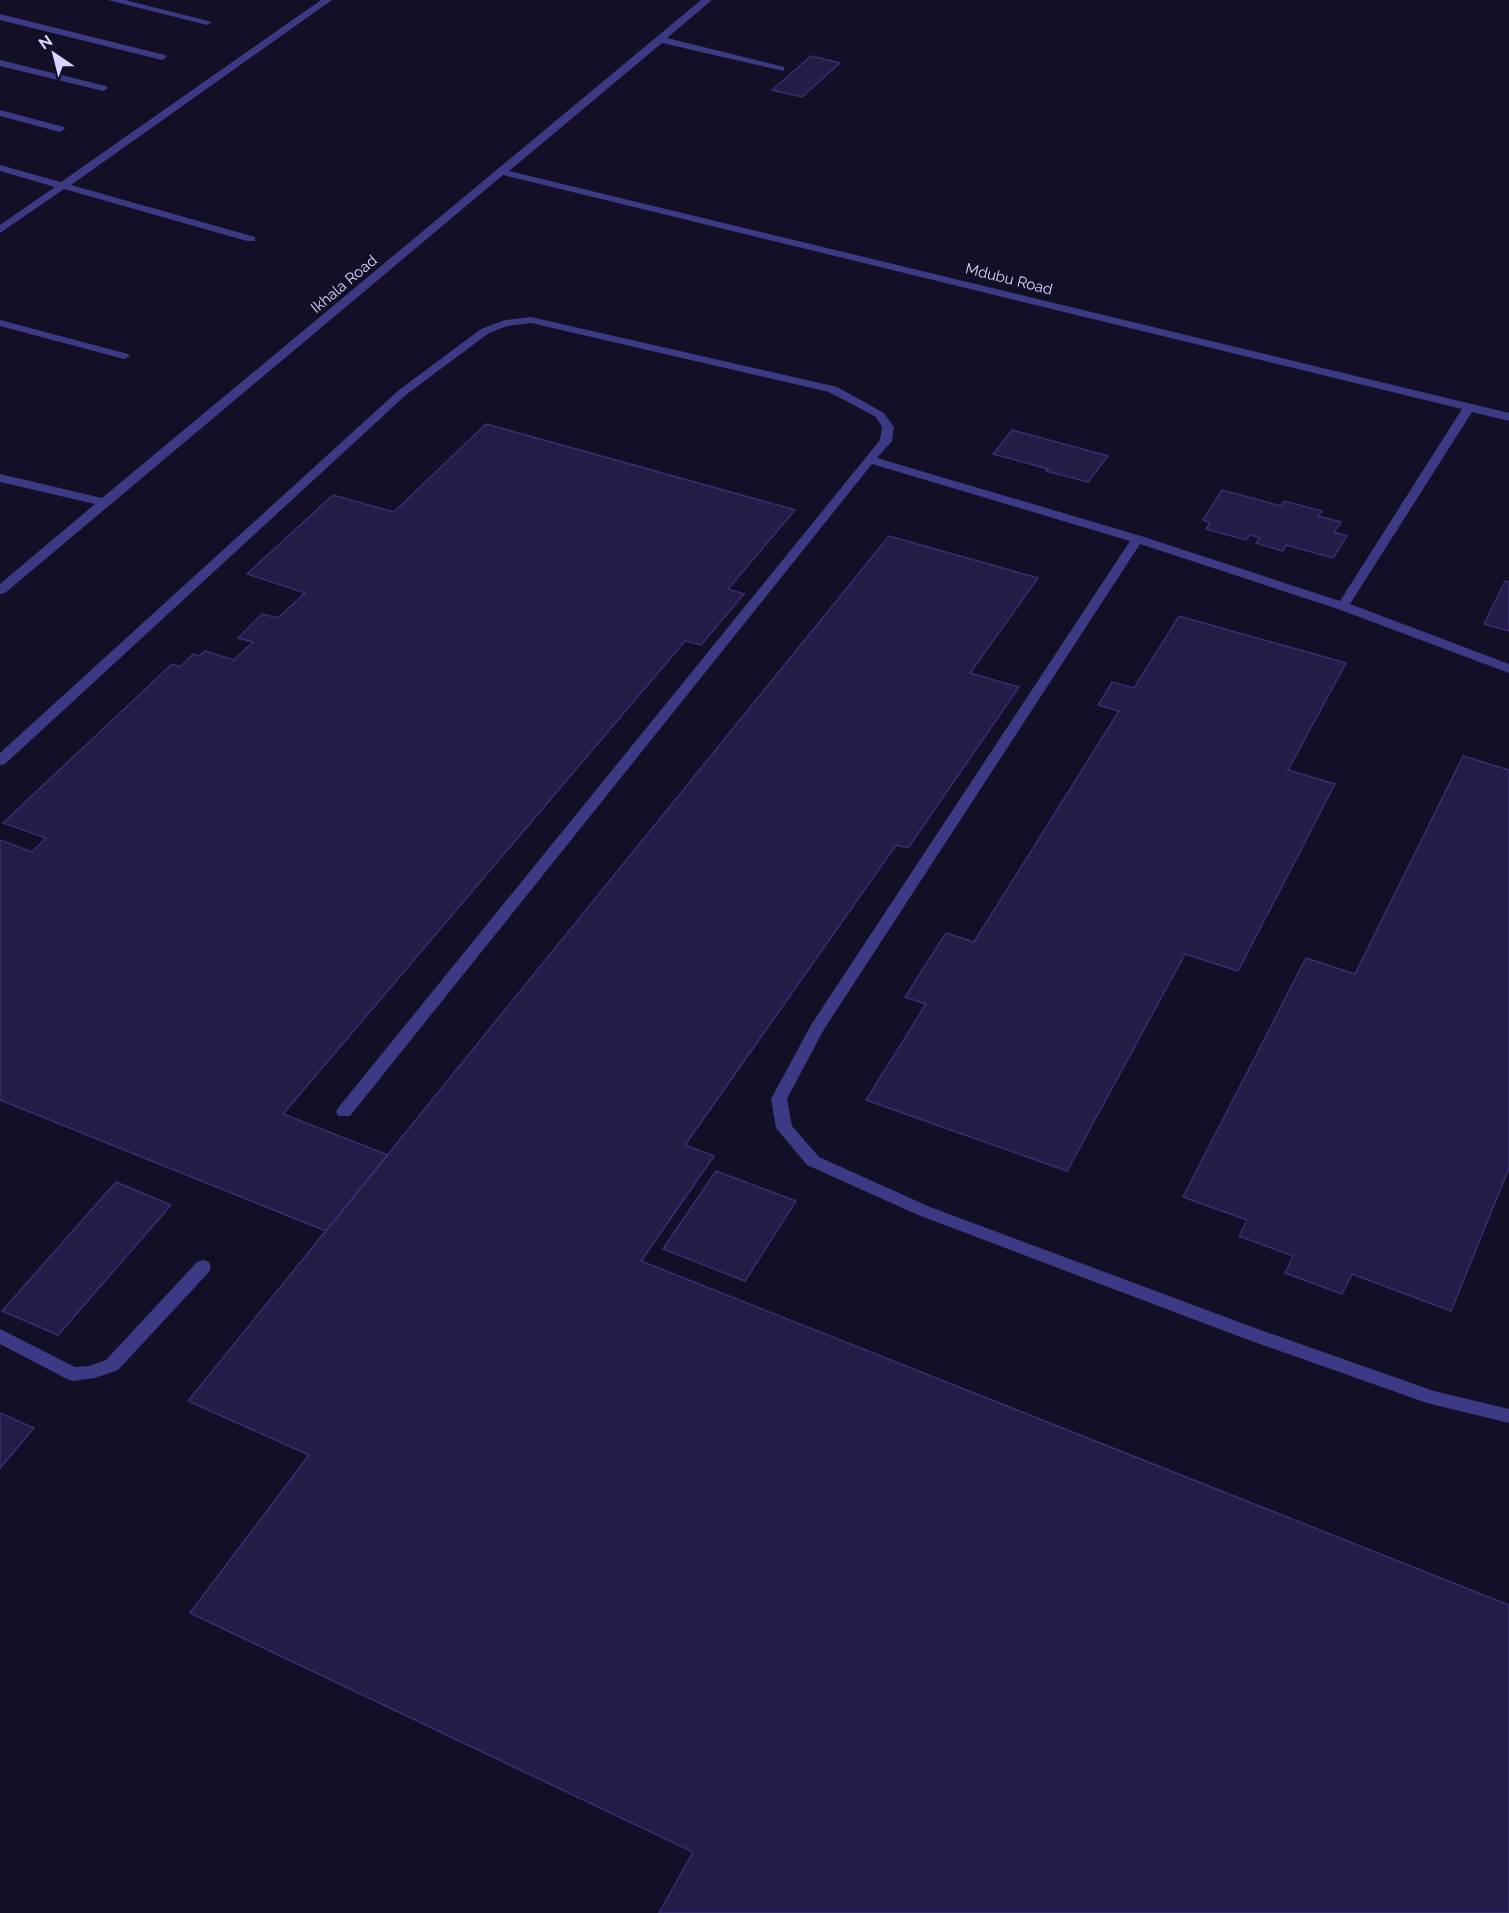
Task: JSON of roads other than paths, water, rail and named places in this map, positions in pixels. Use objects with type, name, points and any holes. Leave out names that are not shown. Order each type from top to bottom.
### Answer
[{"type":"lane","points":[[113,0],[207,22]]},
{"type":"lane","points":[[0,230],[327,0]]},
{"type":"lane","name":"Ikhala Road","points":[[0,590],[662,40],[707,0]]},
{"type":"lane","points":[[0,17],[162,57]]},
{"type":"lane","points":[[662,40],[781,69]]},
{"type":"lane","points":[[0,63],[103,88]]},
{"type":"lane","points":[[0,113],[60,129]]},
{"type":"lane","points":[[0,168],[251,239]]},
{"type":"lane","name":"Mdubu Road","points":[[502,172],[1509,417]]},
{"type":"lane","points":[[0,761],[403,392],[485,331],[505,323],[531,320],[833,389],[880,415],[888,427],[886,441],[869,459],[344,1112]]},
{"type":"lane","points":[[0,323],[124,356]]},
{"type":"lane","points":[[1343,606],[1469,407]]},
{"type":"lane","points":[[869,459],[1137,539],[1343,606],[1509,669]]},
{"type":"lane","points":[[0,478],[106,503]]},
{"type":"lane","points":[[1137,539],[816,1029],[779,1099],[784,1128],[813,1161],[924,1211],[1249,1333],[1433,1398],[1509,1416]]},
{"type":"lane","points":[[0,1335],[73,1374],[112,1365],[203,1268]]}]
